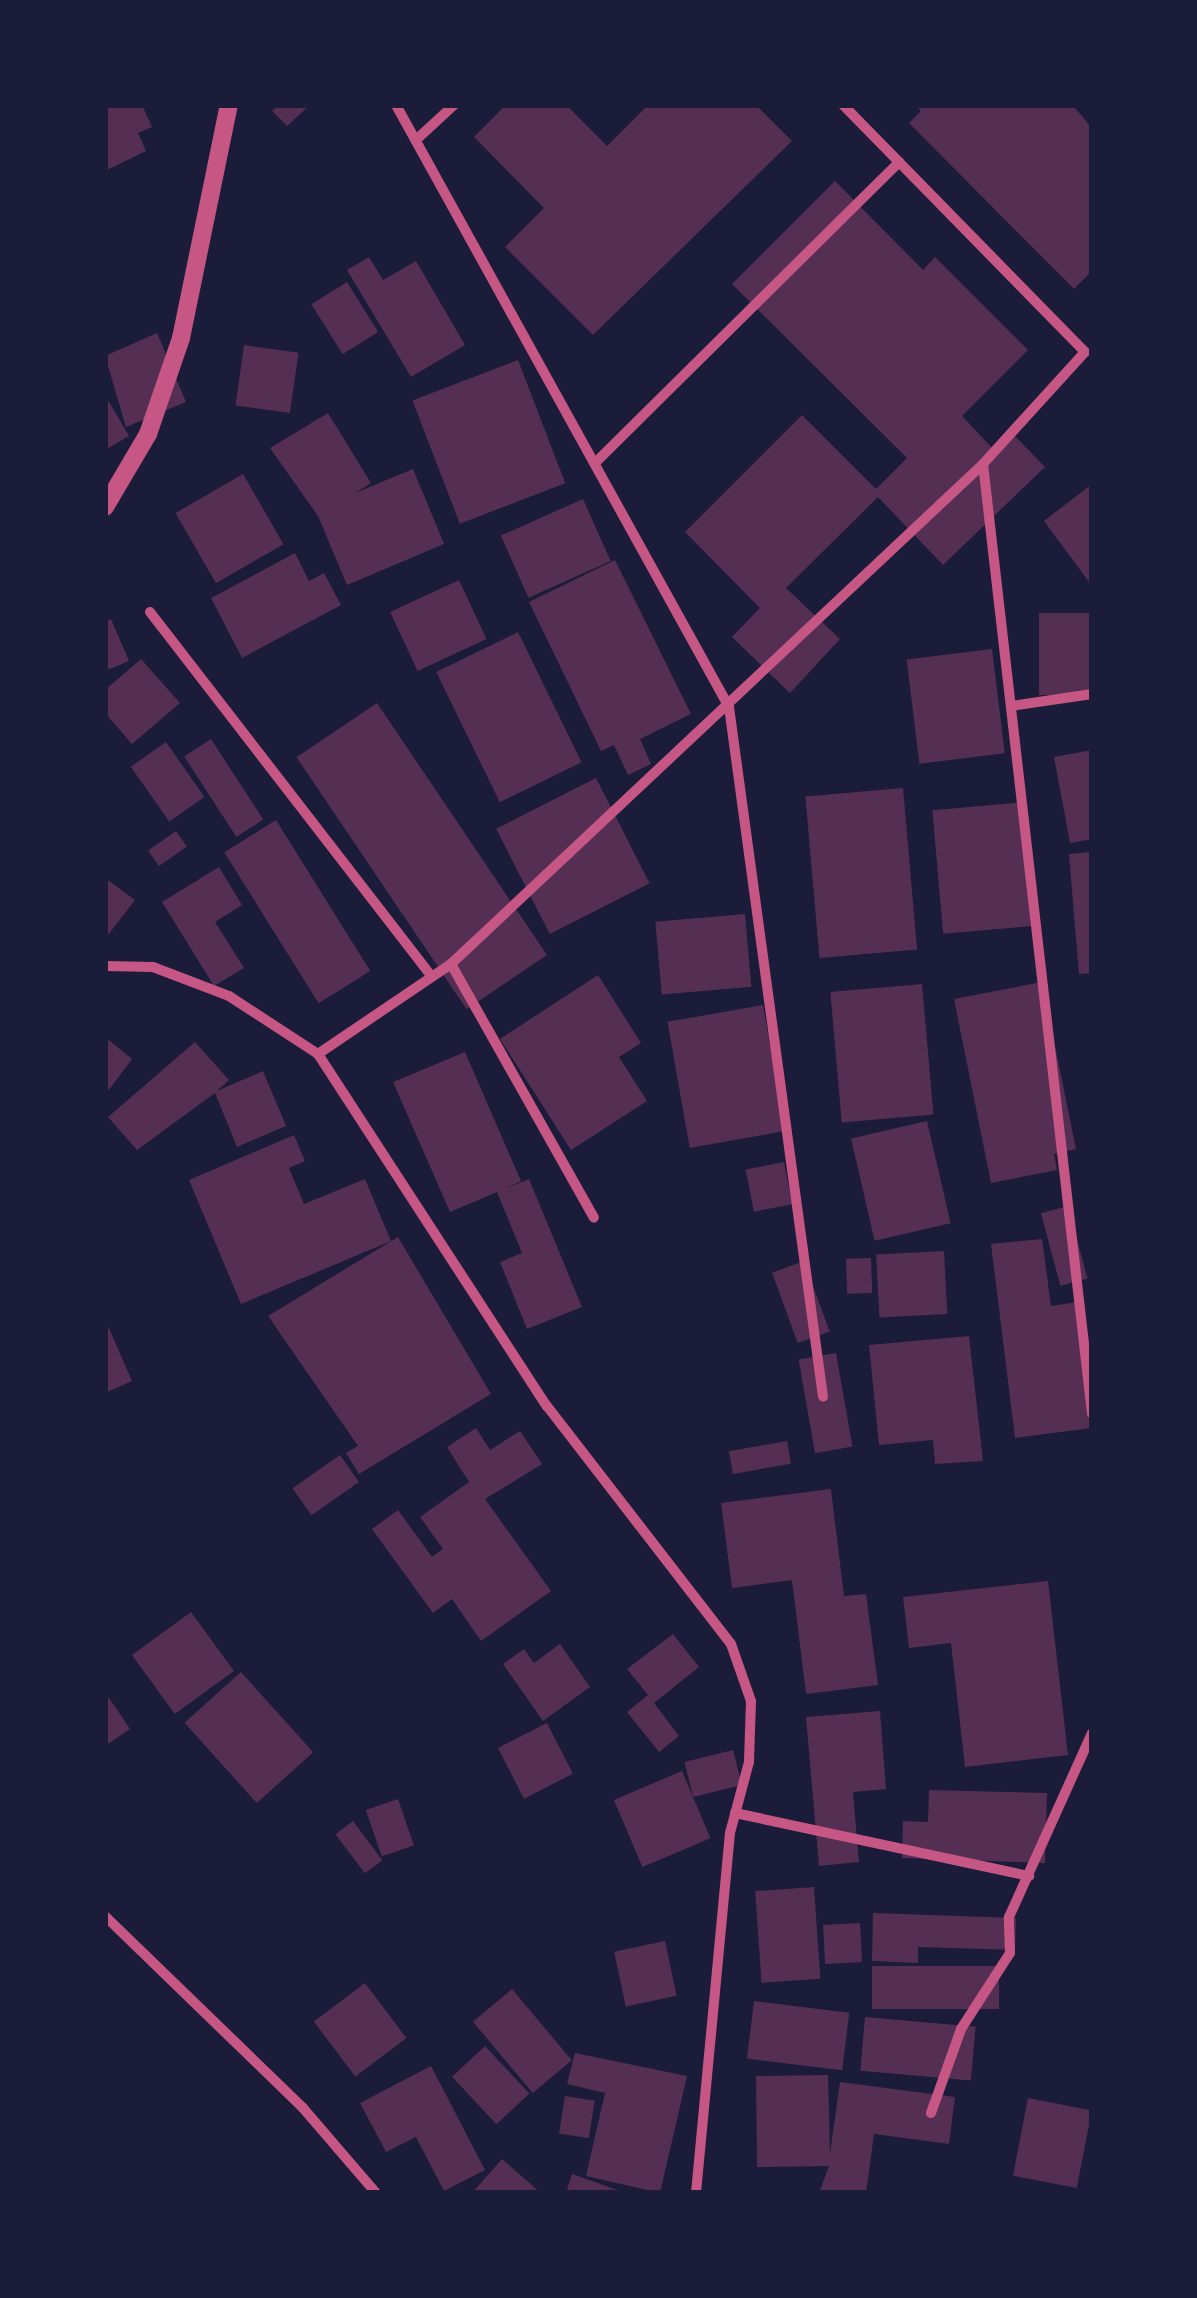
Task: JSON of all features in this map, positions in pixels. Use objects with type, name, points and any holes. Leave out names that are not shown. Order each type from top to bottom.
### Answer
[{"type":"street","points":[[105,506],[148,434],[182,338],[229,105]]},
{"type":"street","points":[[396,105],[729,707],[823,1398]]},
{"type":"street","points":[[417,138],[454,105]]},
{"type":"street","points":[[318,1054],[451,964],[729,707],[786,642],[983,464],[1085,352],[842,105]]},
{"type":"street","points":[[595,463],[899,162]]},
{"type":"street","points":[[983,464],[1092,1414]]},
{"type":"street","points":[[150,612],[432,977]]},
{"type":"street","points":[[1010,706],[1092,694]]},
{"type":"street","points":[[451,964],[594,1218]]},
{"type":"street","points":[[105,966],[153,967],[228,996],[318,1054],[547,1406],[731,1644],[751,1701],[735,1814],[696,2193]]},
{"type":"street","points":[[1076,1265],[1092,1264]]},
{"type":"street","points":[[931,2114],[960,2030],[1010,1953],[1009,1916],[1092,1733]]},
{"type":"street","points":[[735,1814],[1029,1876]]},
{"type":"street","points":[[105,1916],[303,2108],[376,2193]]},
{"type":"building","points":[[105,105],[142,105],[152,127],[138,133],[146,151],[105,171]]},
{"type":"building","points":[[279,105],[310,105],[287,126],[272,111]]},
{"type":"building","points":[[506,105],[566,105],[607,146],[648,105],[756,105],[792,141],[593,335],[505,247],[544,208],[474,137]]},
{"type":"building","points":[[915,105],[1072,105],[1083,117],[1092,129],[1092,271],[1074,289],[909,123],[921,111]]},
{"type":"building","points":[[835,181],[923,270],[935,257],[1028,350],[962,416],[996,452],[1014,435],[1045,467],[943,565],[878,497],[786,588],[840,639],[790,693],[732,637],[760,608],[685,532],[802,415],[876,489],[907,458],[732,284]]},
{"type":"building","points":[[369,257],[383,280],[416,261],[465,345],[411,377],[347,270]]},
{"type":"building","points":[[347,282],[378,332],[343,354],[311,304]]},
{"type":"building","points":[[157,333],[186,402],[126,427],[105,356]]},
{"type":"building","points":[[244,345],[298,353],[290,413],[236,405]]},
{"type":"building","points":[[518,360],[565,483],[460,524],[413,400]]},
{"type":"building","points":[[105,395],[129,436],[105,450]]},
{"type":"building","points":[[328,413],[371,483],[355,493],[413,469],[444,544],[347,585],[318,516],[270,448]]},
{"type":"building","points":[[243,474],[284,544],[216,583],[175,513]]},
{"type":"building","points":[[1092,484],[1092,586],[1044,521]]},
{"type":"building","points":[[583,499],[611,561],[528,598],[501,536]]},
{"type":"building","points":[[295,553],[309,581],[324,573],[341,605],[242,658],[211,598]]},
{"type":"building","points":[[615,560],[691,714],[640,739],[651,764],[628,775],[614,745],[601,751],[529,602]]},
{"type":"building","points":[[459,580],[486,639],[418,671],[390,612]]},
{"type":"building","points":[[1039,613],[1092,613],[1092,695],[1039,695]]},
{"type":"building","points":[[111,619],[129,661],[105,671],[105,621]]},
{"type":"building","points":[[518,632],[582,762],[500,802],[436,672]]},
{"type":"building","points":[[992,649],[1005,753],[919,764],[907,659]]},
{"type":"building","points":[[141,659],[180,703],[132,744],[105,713],[105,690]]},
{"type":"building","points":[[377,703],[547,955],[467,1009],[297,757]]},
{"type":"building","points":[[211,739],[263,820],[236,837],[184,756]]},
{"type":"building","points":[[166,742],[204,797],[169,822],[131,767]]},
{"type":"building","points":[[1092,750],[1092,839],[1070,843],[1054,757]]},
{"type":"building","points":[[596,778],[650,883],[550,934],[496,829]]},
{"type":"building","points":[[903,788],[917,949],[819,958],[805,797]]},
{"type":"building","points":[[1027,802],[1038,926],[943,934],[932,810]]},
{"type":"building","points":[[276,820],[370,971],[319,1003],[224,852]]},
{"type":"building","points":[[176,831],[187,847],[159,866],[148,851]]},
{"type":"building","points":[[1092,852],[1092,973],[1079,974],[1069,854]]},
{"type":"building","points":[[219,867],[242,905],[215,922],[244,968],[214,986],[162,902]]},
{"type":"building","points":[[105,878],[135,900],[108,935],[105,933]]},
{"type":"building","points":[[745,914],[751,987],[662,995],[655,922]]},
{"type":"building","points":[[598,975],[641,1043],[619,1057],[647,1101],[571,1150],[500,1039]]},
{"type":"building","points":[[1042,982],[1076,1149],[1054,1154],[1057,1170],[991,1183],[954,999]]},
{"type":"building","points":[[922,984],[933,1115],[842,1123],[830,992]]},
{"type":"building","points":[[763,1005],[785,1131],[690,1148],[667,1022]]},
{"type":"building","points":[[105,1037],[132,1059],[105,1095]]},
{"type":"building","points":[[195,1042],[229,1080],[217,1091],[263,1071],[286,1126],[237,1147],[215,1093],[137,1150],[108,1117]]},
{"type":"building","points":[[465,1052],[521,1181],[505,1189],[529,1179],[582,1307],[527,1329],[500,1262],[522,1253],[497,1192],[450,1212],[393,1082]]},
{"type":"building","points":[[927,1121],[951,1223],[875,1241],[851,1139]]},
{"type":"building","points":[[294,1135],[305,1161],[289,1168],[304,1204],[365,1179],[391,1241],[241,1304],[189,1180]]},
{"type":"building","points":[[784,1162],[792,1204],[754,1212],[746,1169]]},
{"type":"building","points":[[1068,1206],[1087,1278],[1060,1286],[1041,1213]]},
{"type":"building","points":[[398,1237],[491,1394],[359,1474],[346,1453],[358,1446],[268,1316]]},
{"type":"building","points":[[1042,1239],[1051,1306],[1084,1301],[1092,1428],[1015,1438],[991,1244]]},
{"type":"building","points":[[944,1251],[947,1314],[879,1317],[876,1255]]},
{"type":"building","points":[[871,1258],[872,1293],[847,1294],[846,1259]]},
{"type":"building","points":[[804,1261],[830,1331],[798,1343],[772,1273]]},
{"type":"building","points":[[105,1319],[132,1381],[105,1393]]},
{"type":"building","points":[[969,1336],[983,1461],[935,1464],[933,1440],[879,1445],[869,1345]]},
{"type":"building","points":[[836,1353],[852,1447],[815,1453],[799,1360]]},
{"type":"building","points":[[476,1428],[490,1450],[520,1431],[542,1464],[485,1499],[551,1591],[481,1641],[452,1599],[433,1613],[372,1529],[398,1510],[432,1557],[443,1549],[420,1517],[469,1482],[447,1447]]},
{"type":"building","points":[[787,1441],[791,1464],[733,1474],[729,1451]]},
{"type":"building","points":[[340,1455],[359,1482],[311,1515],[292,1488]]},
{"type":"building","points":[[831,1489],[844,1596],[866,1594],[878,1685],[806,1694],[792,1580],[732,1588],[721,1503]]},
{"type":"building","points":[[1048,1581],[1068,1755],[965,1767],[951,1643],[909,1648],[903,1597]]},
{"type":"building","points":[[191,1612],[234,1671],[175,1714],[132,1655]]},
{"type":"building","points":[[673,1634],[699,1667],[654,1703],[679,1736],[659,1752],[627,1712],[648,1695],[627,1669]]},
{"type":"building","points":[[560,1644],[590,1687],[543,1721],[503,1664],[524,1649],[534,1663]]},
{"type":"building","points":[[241,1672],[313,1752],[257,1803],[185,1723]]},
{"type":"building","points":[[105,1692],[130,1729],[105,1746]]},
{"type":"building","points":[[880,1711],[886,1789],[853,1792],[859,1862],[819,1866],[806,1717]]},
{"type":"building","points":[[547,1723],[573,1774],[524,1799],[498,1748]]},
{"type":"building","points":[[733,1750],[742,1785],[693,1797],[684,1762]]},
{"type":"building","points":[[682,1771],[711,1838],[642,1867],[614,1800]]},
{"type":"building","points":[[929,1790],[1047,1793],[1045,1863],[902,1858],[903,1821],[928,1822]]},
{"type":"building","points":[[398,1799],[414,1845],[382,1856],[366,1810]]},
{"type":"building","points":[[353,1821],[382,1860],[365,1873],[335,1834]]},
{"type":"building","points":[[814,1887],[820,1979],[762,1983],[755,1891]]},
{"type":"building","points":[[873,1913],[1016,1918],[1015,1950],[918,1947],[918,1963],[872,1961]]},
{"type":"building","points":[[860,1923],[862,1962],[825,1964],[823,1925]]},
{"type":"building","points":[[665,1941],[677,1996],[626,2007],[614,1952]]},
{"type":"building","points":[[872,1966],[999,1966],[999,2009],[872,2009]]},
{"type":"building","points":[[365,1983],[407,2038],[355,2077],[314,2022]]},
{"type":"building","points":[[512,1989],[572,2060],[533,2093],[473,2022]]},
{"type":"building","points":[[754,2001],[849,2013],[842,2070],[747,2059]]},
{"type":"building","points":[[865,2017],[976,2027],[971,2080],[860,2071]]},
{"type":"building","points":[[485,2046],[529,2094],[496,2124],[452,2077]]},
{"type":"building","points":[[575,2053],[687,2076],[660,2193],[586,2176],[605,2093],[567,2084]]},
{"type":"building","points":[[431,2066],[485,2170],[444,2191],[416,2137],[386,2152],[360,2103]]},
{"type":"building","points":[[828,2075],[830,2154],[840,2082],[955,2097],[949,2144],[874,2134],[866,2193],[819,2193],[829,2166],[757,2167],[756,2076]]},
{"type":"building","points":[[565,2096],[595,2101],[589,2138],[559,2134]]},
{"type":"building","points":[[1028,2098],[1092,2110],[1077,2188],[1013,2176]]},
{"type":"building","points":[[502,2159],[541,2193],[472,2193]]},
{"type":"building","points":[[572,2174],[623,2192],[623,2193],[566,2193]]}]
